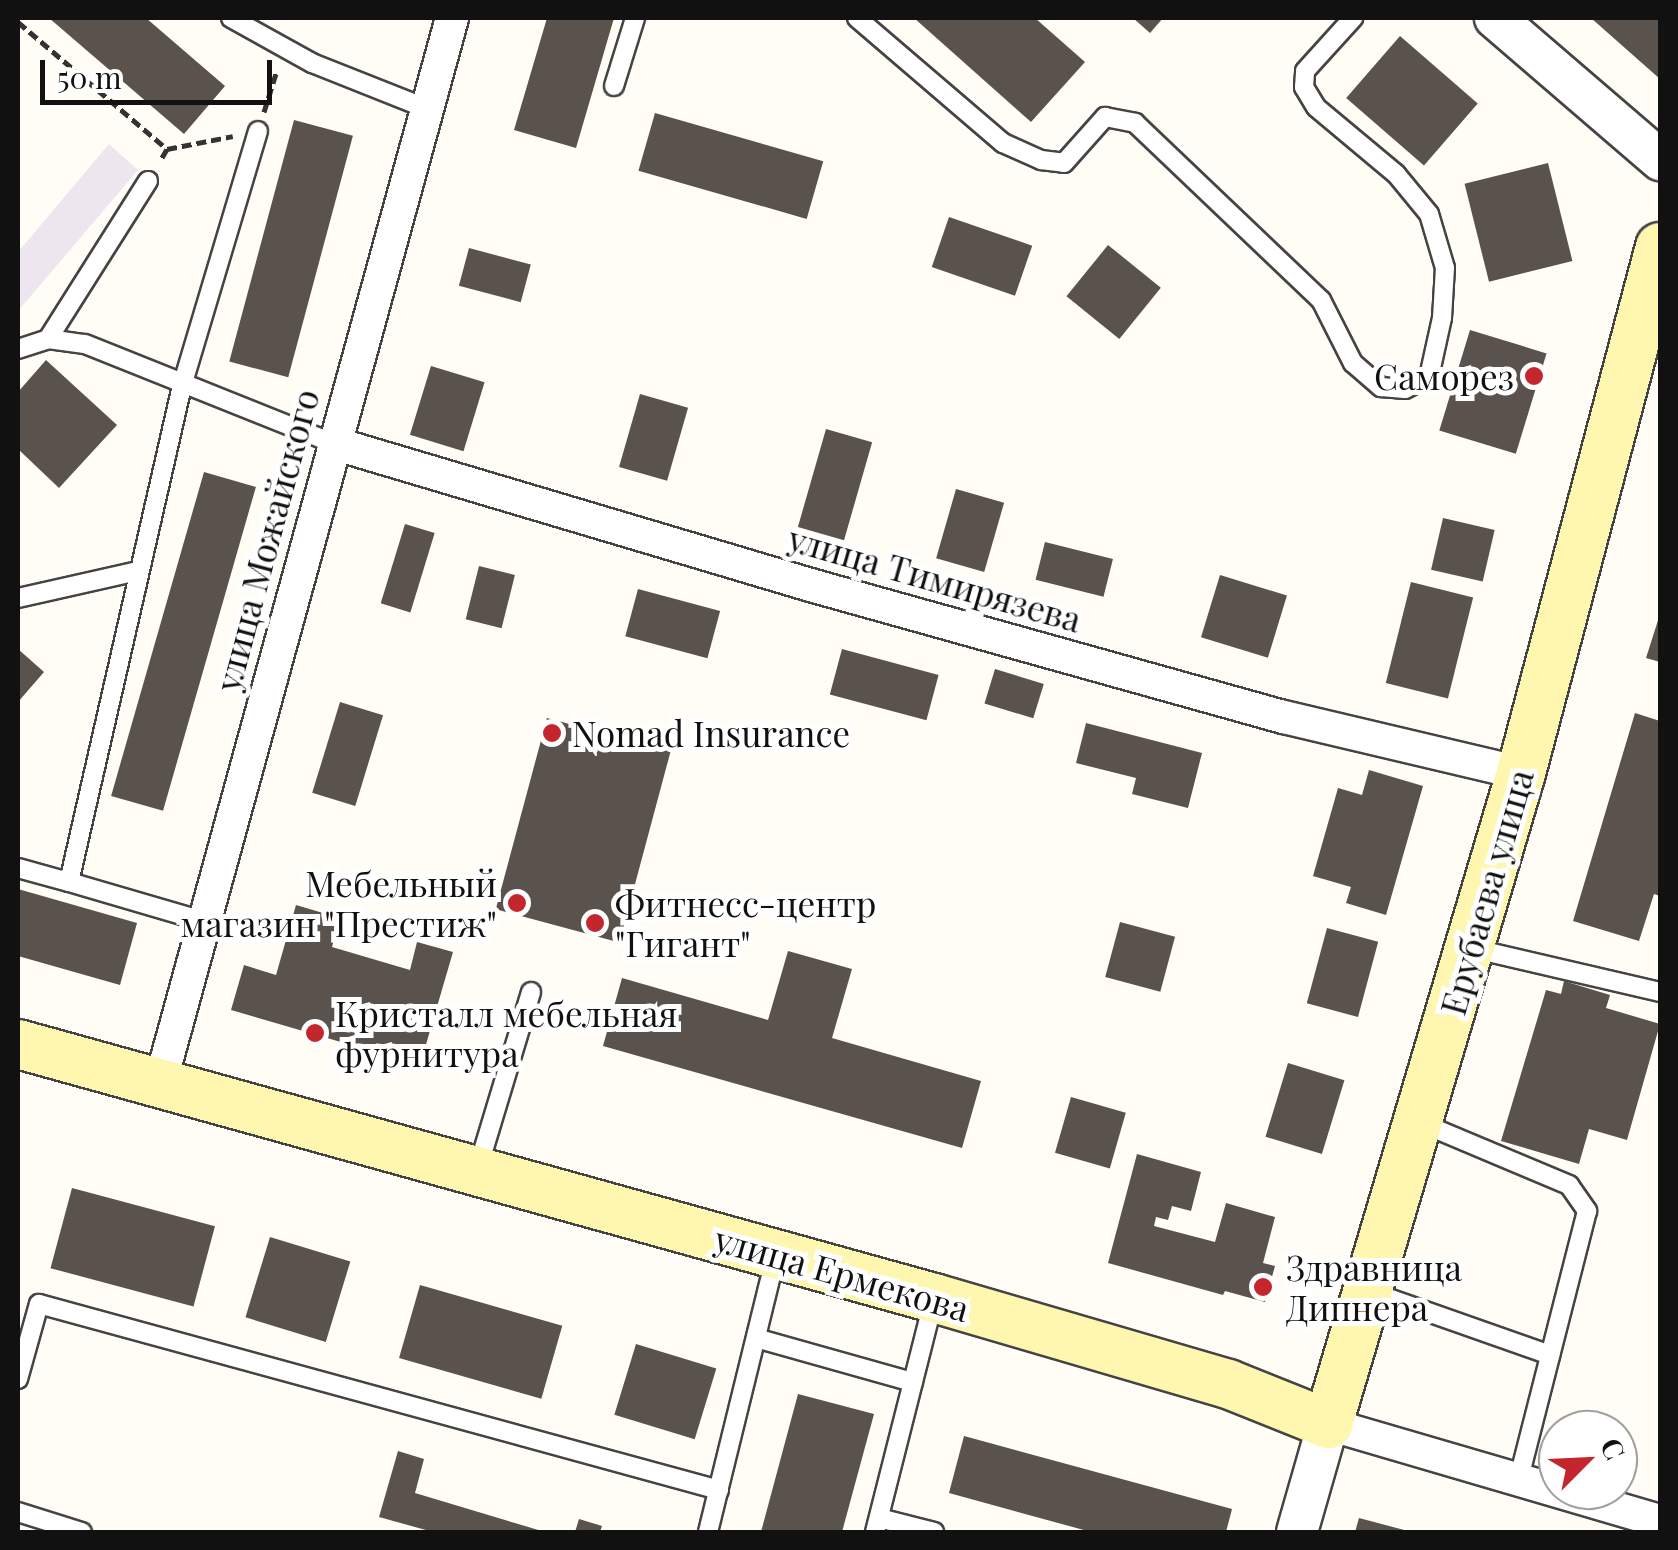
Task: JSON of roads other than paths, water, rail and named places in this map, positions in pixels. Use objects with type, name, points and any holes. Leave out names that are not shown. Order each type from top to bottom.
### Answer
[{"type":"main road","name":"Ерубаева улица","points":[[1328,1424],[1520,773],[1660,247]]},
{"type":"main road","name":"улица Ермекова","points":[[18,1044],[934,1298],[1228,1384],[1328,1424]]},
{"type":"street","name":"улица Можайского","points":[[160,1084],[452,18]]},
{"type":"street","points":[[1495,18],[1660,160]]},
{"type":"street","name":"улица Тимирязева","points":[[333,443],[814,586],[1265,712],[1520,773]]},
{"type":"street","name":"улица Ермекова","points":[[1328,1424],[1660,1521]]},
{"type":"street","name":"Ерубаева улица","points":[[1298,1532],[1328,1424]]},
{"type":"lane","points":[[231,18],[284,48],[428,110]]},
{"type":"lane","points":[[614,86],[635,18]]},
{"type":"lane","points":[[857,18],[1002,142],[1041,160],[1064,163],[1106,118],[1135,123],[1321,300],[1353,363],[1381,387],[1405,389],[1430,377],[1442,318],[1445,268],[1429,214],[1396,174],[1316,107],[1304,88],[1306,70],[1353,18]]},
{"type":"lane","points":[[69,882],[182,386],[258,130]]},
{"type":"lane","points":[[48,339],[148,181]]},
{"type":"lane","points":[[18,349],[48,339],[85,344],[182,386],[333,443]]},
{"type":"lane","points":[[18,598],[138,572]]},
{"type":"lane","points":[[18,868],[206,922]]},
{"type":"lane","points":[[1470,948],[1660,992]]},
{"type":"lane","points":[[476,1172],[531,992]]},
{"type":"lane","points":[[1418,1122],[1569,1186],[1587,1211],[1518,1482]]},
{"type":"lane","points":[[708,1532],[777,1254]]},
{"type":"lane","points":[[1368,1291],[1550,1355]]},
{"type":"lane","points":[[934,1298],[877,1525],[934,1532]]},
{"type":"lane","points":[[18,1379],[39,1304],[719,1490]]},
{"type":"lane","points":[[756,1338],[914,1382]]},
{"type":"lane","points":[[18,1512],[82,1532]]},
{"type":"place","name":"Саморез","points":[[1534,376]]},
{"type":"place","name":"Nomad Insurance","points":[[552,733]]},
{"type":"place","name":"Мебельный магазин \"Престиж\"","points":[[517,903]]},
{"type":"place","name":"Фитнесс-центр \"Гигант\"","points":[[595,923]]},
{"type":"place","name":"Кристалл мебельная фурнитура","points":[[315,1033]]},
{"type":"place","name":"Здравница Дипнера","points":[[1263,1287]]}]
